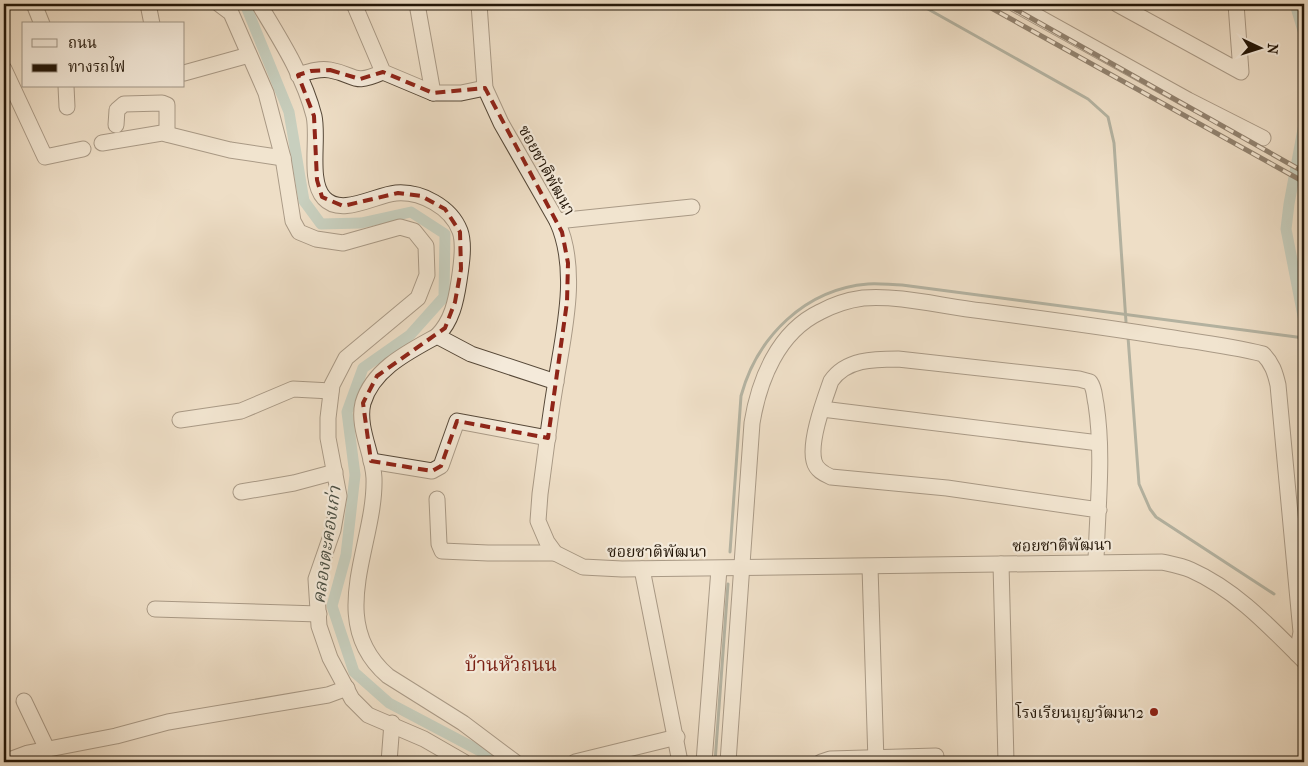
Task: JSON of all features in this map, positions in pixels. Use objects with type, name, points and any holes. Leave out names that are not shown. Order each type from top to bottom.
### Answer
[{"type":"street","points":[[34,4],[41,22]]},
{"type":"street","points":[[148,4],[152,22]]},
{"type":"street","points":[[219,4],[231,13],[266,93],[282,158],[293,221],[299,232],[316,239],[343,243],[400,227],[414,231],[426,246],[427,275],[418,298],[346,358],[331,391],[328,438],[339,496],[333,530],[316,579],[319,626],[330,658],[352,699],[368,714],[392,723],[464,762]]},
{"type":"street","points":[[259,4],[298,75],[314,116],[316,180],[322,197],[331,204],[343,206],[398,193],[421,196],[445,209],[460,232],[461,269],[455,302],[445,328],[437,336],[402,356],[377,376],[363,404],[363,422],[374,478],[370,514],[358,573],[355,612],[365,646],[378,668],[463,723],[515,762]]},
{"type":"street","points":[[354,4],[383,72]]},
{"type":"street","points":[[417,4],[433,93]]},
{"type":"street","name":"ซอยชาติพัฒนา","points":[[479,4],[485,88],[501,123],[557,221],[562,232],[568,263],[567,302],[538,521],[547,542],[555,553],[582,567],[642,569],[1162,562],[1190,569],[1220,586],[1252,610],[1300,657]]},
{"type":"street","points":[[1015,4],[1188,100],[1263,138]]},
{"type":"street","points":[[1117,4],[1241,72],[1236,4]]},
{"type":"street","points":[[185,73],[249,55]]},
{"type":"street","points":[[4,69],[44,157],[83,149]]},
{"type":"street","points":[[298,75],[320,70],[330,70],[360,79],[383,72],[433,93],[461,93],[485,88]]},
{"type":"street","points":[[66,88],[67,106]]},
{"type":"street","points":[[116,126],[117,110],[124,104],[162,103],[167,105],[168,109],[167,134]]},
{"type":"street","points":[[102,143],[167,134],[230,150],[282,158]]},
{"type":"street","points":[[557,221],[692,207]]},
{"type":"street","points":[[728,762],[752,423],[761,381],[774,356],[806,320],[847,301],[862,298],[903,298],[966,309],[1083,324],[1243,349],[1263,354],[1269,360],[1278,385],[1302,632],[1300,657]]},
{"type":"street","points":[[437,336],[470,354],[556,382]]},
{"type":"street","points":[[1096,562],[1099,510],[1099,443],[1093,386],[1090,382],[1079,379],[898,359],[868,360],[837,372],[832,381],[822,409],[814,448],[814,461],[823,473],[831,477],[947,488],[1099,510]]},
{"type":"street","points":[[180,420],[241,411],[293,389],[331,391]]},
{"type":"street","points":[[822,409],[1099,443]]},
{"type":"street","points":[[371,461],[432,471],[441,466],[457,421],[548,438]]},
{"type":"street","points":[[241,492],[294,483],[335,472]]},
{"type":"street","points":[[437,499],[439,544],[442,550],[488,553],[555,553]]},
{"type":"street","points":[[1001,564],[1006,762]]},
{"type":"street","points":[[870,567],[876,760]]},
{"type":"street","points":[[704,762],[719,568]]},
{"type":"street","points":[[642,569],[677,737],[680,762]]},
{"type":"street","points":[[155,609],[319,614]]},
{"type":"street","points":[[4,762],[47,749],[116,736],[168,722],[328,695],[347,688]]},
{"type":"street","points":[[24,701],[47,749]]},
{"type":"street","points":[[389,762],[392,723]]},
{"type":"street","points":[[575,762],[677,737]]},
{"type":"street","points":[[821,762],[830,759],[876,760],[936,756]]},
{"type":"highlighted area","points":[[330,70],[360,79],[383,72],[433,93],[485,88],[562,232],[568,263],[567,302],[548,438],[457,421],[441,466],[432,471],[371,461],[363,403],[377,376],[445,328],[455,302],[461,269],[460,232],[445,209],[421,196],[398,193],[343,206],[322,197],[317,180],[314,116],[298,75],[311,71]]},
{"type":"waterway","name":"คลองตะคองเก่า","points":[[245,4],[289,112],[304,201],[321,224],[361,223],[411,212],[445,234],[444,297],[410,335],[363,368],[347,412],[355,475],[346,555],[332,606],[354,672],[389,703],[501,762]]},
{"type":"waterway","points":[[919,4],[1088,99],[1108,117],[1114,143],[1126,322]]},
{"type":"waterway","points":[[1295,4],[1304,34]]},
{"type":"waterway","points":[[1304,124],[1286,229],[1304,321]]},
{"type":"waterway","points":[[730,552],[741,396],[748,374],[759,354],[787,320],[804,306],[824,295],[845,288],[868,284],[902,285],[1304,338]]},
{"type":"waterway","points":[[1128,337],[1139,484],[1150,509],[1156,517],[1274,594]]},
{"type":"waterway","points":[[715,762],[728,584]]},
{"type":"railway","points":[[984,4],[1304,182]]},
{"type":"railway","points":[[1006,4],[1304,172]]},
{"type":"place","name":"โรงเรียนบุญวัฒนา2","points":[[1154,712]]},
{"type":"district","name":"บ้านหัวถนน","points":[[511,665]]}]
